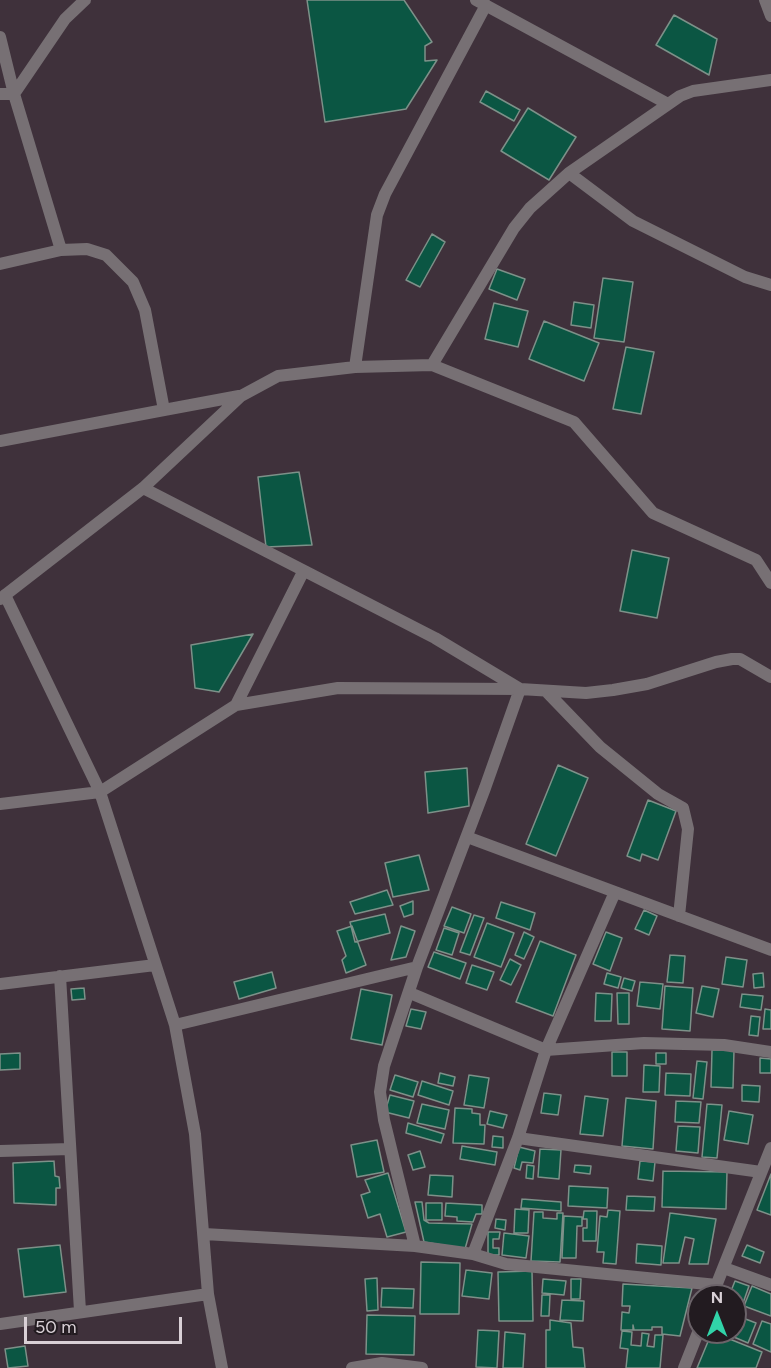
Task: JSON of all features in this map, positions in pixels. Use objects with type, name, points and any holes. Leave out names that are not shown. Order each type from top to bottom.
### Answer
[{"type":"street","points":[[14,94],[65,19],[85,0]]},
{"type":"street","points":[[765,0],[771,16]]},
{"type":"street","points":[[355,367],[377,215],[385,194],[481,3],[668,104]]},
{"type":"street","points":[[0,37],[14,94],[61,250]]},
{"type":"street","points":[[432,365],[514,228],[530,208],[569,173],[668,104],[693,91],[771,80]]},
{"type":"street","points":[[0,94],[14,94]]},
{"type":"street","points":[[569,173],[633,221],[745,277],[771,285]]},
{"type":"street","points":[[0,264],[61,250],[87,249],[106,255],[133,282],[145,310],[164,410]]},
{"type":"street","points":[[222,1368],[208,1294],[195,1134],[175,1025],[100,792],[3,597],[143,488],[241,396],[278,376],[355,367],[432,365],[574,422],[653,513],[756,560],[771,583]]},
{"type":"street","points":[[0,441],[241,396]]},
{"type":"street","points":[[143,488],[435,638],[520,689]]},
{"type":"street","points":[[236,705],[303,572]]},
{"type":"street","points":[[0,804],[100,792],[236,705],[338,688],[520,689],[586,693],[647,684],[732,659],[740,659],[771,677]]},
{"type":"street","points":[[415,1246],[384,1120],[380,1092],[384,1066],[417,967],[520,689]]},
{"type":"street","points":[[546,691],[600,747],[658,794],[683,808],[688,829],[679,916]]},
{"type":"street","points":[[467,837],[771,950]]},
{"type":"street","points":[[473,1254],[518,1138],[546,1050],[615,892]]},
{"type":"street","points":[[0,984],[155,964]]},
{"type":"street","points":[[175,1025],[417,967]]},
{"type":"street","points":[[60,976],[80,1311]]},
{"type":"street","points":[[410,993],[546,1050],[644,1043],[724,1045],[771,1052]]},
{"type":"street","points":[[518,1138],[761,1173]]},
{"type":"street","points":[[717,1284],[771,1148]]},
{"type":"street","points":[[0,1150],[70,1149]]},
{"type":"street","points":[[204,1234],[415,1246],[473,1254],[506,1264],[687,1287]]},
{"type":"street","points":[[724,1268],[771,1285]]},
{"type":"street","points":[[0,1324],[208,1294]]},
{"type":"street","points":[[684,1368],[693,1344]]},
{"type":"street","points":[[352,1368],[382,1363],[422,1368]]},
{"type":"building","points":[[307,0],[404,0],[432,42],[425,46],[425,61],[437,60],[406,109],[325,122]]},
{"type":"building","points":[[674,15],[717,39],[709,75],[656,45]]},
{"type":"building","points":[[486,91],[520,110],[514,121],[480,102]]},
{"type":"building","points":[[528,108],[576,137],[549,180],[501,151]]},
{"type":"building","points":[[432,234],[445,242],[420,287],[406,280]]},
{"type":"building","points":[[497,269],[525,279],[517,300],[489,289]]},
{"type":"building","points":[[603,278],[633,282],[624,342],[594,338]]},
{"type":"building","points":[[574,302],[594,305],[591,328],[571,325]]},
{"type":"building","points":[[494,303],[528,311],[518,347],[485,339]]},
{"type":"building","points":[[544,321],[599,343],[584,381],[529,359]]},
{"type":"building","points":[[626,347],[654,352],[641,414],[613,409]]},
{"type":"building","points":[[299,472],[312,545],[266,547],[258,477]]},
{"type":"building","points":[[632,550],[669,558],[657,618],[620,611]]},
{"type":"building","points":[[253,634],[219,692],[195,688],[191,645]]},
{"type":"building","points":[[558,765],[588,778],[556,856],[526,844]]},
{"type":"building","points":[[467,768],[469,806],[428,813],[425,772]]},
{"type":"building","points":[[648,800],[676,811],[658,860],[642,854],[640,861],[627,856]]},
{"type":"building","points":[[419,855],[429,890],[393,897],[385,863]]},
{"type":"building","points":[[387,890],[393,905],[355,914],[350,902]]},
{"type":"building","points":[[413,901],[413,914],[404,917],[400,906]]},
{"type":"building","points":[[501,902],[535,913],[530,930],[496,918]]},
{"type":"building","points":[[452,907],[471,914],[464,933],[444,926]]},
{"type":"building","points":[[644,910],[657,916],[649,935],[635,929]]},
{"type":"building","points":[[385,914],[390,933],[355,942],[350,922]]},
{"type":"building","points":[[474,915],[484,918],[470,955],[460,952]]},
{"type":"building","points":[[487,923],[514,933],[501,967],[474,957]]},
{"type":"building","points":[[352,926],[366,965],[346,973],[342,960],[346,956],[337,931]]},
{"type":"building","points":[[401,926],[415,931],[406,957],[391,960]]},
{"type":"building","points":[[444,928],[459,933],[452,955],[436,950]]},
{"type":"building","points":[[524,932],[534,937],[524,959],[515,955]]},
{"type":"building","points":[[606,932],[622,938],[610,971],[593,964]]},
{"type":"building","points":[[540,941],[576,955],[553,1016],[516,1002]]},
{"type":"building","points":[[434,952],[466,963],[460,979],[428,967]]},
{"type":"building","points":[[670,955],[685,956],[683,983],[667,982]]},
{"type":"building","points":[[726,957],[747,960],[743,987],[722,984]]},
{"type":"building","points":[[510,959],[521,965],[511,985],[500,980]]},
{"type":"building","points":[[472,965],[494,972],[487,990],[466,983]]},
{"type":"building","points":[[272,972],[276,988],[239,999],[234,982]]},
{"type":"building","points":[[607,973],[621,977],[618,988],[604,984]]},
{"type":"building","points":[[763,973],[764,987],[754,988],[753,974]]},
{"type":"building","points":[[624,978],[635,981],[632,991],[621,988]]},
{"type":"building","points":[[640,982],[663,984],[660,1009],[637,1006]]},
{"type":"building","points":[[665,986],[693,988],[690,1031],[662,1029]]},
{"type":"building","points":[[702,986],[719,989],[713,1017],[696,1013]]},
{"type":"building","points":[[84,988],[85,999],[72,1000],[71,989]]},
{"type":"building","points":[[361,989],[392,995],[382,1045],[351,1039]]},
{"type":"building","points":[[596,993],[612,994],[611,1021],[595,1021]]},
{"type":"building","points":[[617,993],[629,993],[629,1024],[618,1024]]},
{"type":"building","points":[[742,994],[763,996],[761,1010],[740,1007]]},
{"type":"building","points":[[411,1009],[426,1012],[421,1029],[406,1026]]},
{"type":"building","points":[[765,1009],[771,1010],[771,1029],[763,1029]]},
{"type":"building","points":[[751,1016],[760,1017],[758,1036],[749,1035]]},
{"type":"building","points":[[712,1050],[734,1050],[733,1088],[711,1087]]},
{"type":"building","points":[[612,1052],[627,1052],[627,1076],[612,1076]]},
{"type":"building","points":[[20,1053],[20,1069],[0,1070],[0,1054]]},
{"type":"building","points":[[656,1053],[666,1053],[666,1064],[656,1064]]},
{"type":"building","points":[[760,1058],[771,1059],[771,1073],[760,1073]]},
{"type":"building","points":[[697,1061],[707,1062],[703,1099],[693,1098]]},
{"type":"building","points":[[644,1065],[660,1066],[659,1092],[643,1092]]},
{"type":"building","points":[[440,1073],[455,1077],[453,1086],[438,1083]]},
{"type":"building","points":[[666,1073],[691,1074],[690,1096],[665,1095]]},
{"type":"building","points":[[395,1075],[418,1082],[413,1097],[390,1090]]},
{"type":"building","points":[[469,1075],[489,1078],[484,1108],[464,1105]]},
{"type":"building","points":[[422,1081],[453,1091],[449,1105],[418,1095]]},
{"type":"building","points":[[742,1085],[760,1086],[759,1102],[742,1101]]},
{"type":"building","points":[[544,1093],[561,1095],[558,1115],[541,1113]]},
{"type":"building","points":[[390,1095],[414,1101],[409,1118],[385,1112]]},
{"type":"building","points":[[585,1096],[608,1099],[603,1136],[580,1134]]},
{"type":"building","points":[[626,1098],[656,1101],[653,1149],[622,1146]]},
{"type":"building","points":[[676,1101],[701,1102],[699,1123],[675,1122]]},
{"type":"building","points":[[422,1104],[449,1110],[445,1129],[417,1123]]},
{"type":"building","points":[[707,1104],[722,1105],[717,1158],[702,1157]]},
{"type":"building","points":[[455,1108],[472,1109],[472,1113],[480,1114],[480,1125],[485,1125],[484,1144],[453,1143]]},
{"type":"building","points":[[490,1111],[507,1115],[503,1128],[487,1124]]},
{"type":"building","points":[[729,1111],[753,1115],[748,1144],[724,1140]]},
{"type":"building","points":[[408,1123],[444,1134],[441,1143],[406,1133]]},
{"type":"building","points":[[678,1126],[700,1127],[698,1153],[676,1151]]},
{"type":"building","points":[[493,1136],[503,1137],[503,1148],[492,1147]]},
{"type":"building","points":[[377,1140],[384,1172],[357,1177],[351,1145]]},
{"type":"building","points":[[462,1146],[497,1152],[495,1165],[460,1159]]},
{"type":"building","points":[[519,1147],[535,1151],[533,1163],[522,1162],[520,1170],[514,1168]]},
{"type":"building","points":[[540,1149],[561,1150],[559,1179],[538,1177]]},
{"type":"building","points":[[420,1151],[425,1167],[413,1170],[408,1155]]},
{"type":"building","points":[[54,1161],[55,1176],[59,1177],[60,1188],[56,1188],[56,1205],[14,1203],[13,1163]]},
{"type":"building","points":[[640,1161],[655,1162],[653,1181],[638,1179]]},
{"type":"building","points":[[527,1165],[534,1166],[533,1179],[526,1178]]},
{"type":"building","points":[[575,1165],[591,1166],[590,1174],[574,1172]]},
{"type":"building","points":[[663,1171],[727,1172],[726,1209],[662,1207]]},
{"type":"building","points":[[388,1173],[406,1232],[387,1237],[380,1214],[368,1218],[361,1195],[370,1192],[365,1180]]},
{"type":"building","points":[[771,1174],[771,1215],[757,1210]]},
{"type":"building","points":[[430,1175],[453,1176],[452,1197],[428,1195]]},
{"type":"building","points":[[569,1186],[608,1188],[607,1208],[568,1206]]},
{"type":"building","points":[[627,1196],[655,1197],[654,1211],[626,1210]]},
{"type":"building","points":[[522,1199],[561,1202],[561,1211],[521,1208]]},
{"type":"building","points":[[415,1202],[422,1202],[424,1220],[429,1223],[472,1224],[465,1249],[424,1242]]},
{"type":"building","points":[[426,1203],[442,1203],[442,1220],[426,1220]]},
{"type":"building","points":[[446,1203],[482,1205],[482,1214],[476,1214],[473,1222],[457,1221],[457,1217],[445,1216]]},
{"type":"building","points":[[515,1209],[529,1210],[528,1233],[514,1233]]},
{"type":"building","points":[[608,1210],[620,1211],[616,1264],[603,1263],[604,1252],[597,1252],[600,1216],[607,1217]]},
{"type":"building","points":[[584,1211],[597,1211],[596,1241],[583,1241],[583,1228],[587,1228],[587,1219],[583,1219]]},
{"type":"building","points":[[534,1212],[543,1212],[543,1218],[557,1219],[557,1213],[563,1213],[560,1262],[531,1261]]},
{"type":"building","points":[[670,1213],[716,1219],[708,1264],[689,1264],[694,1239],[685,1237],[679,1263],[663,1263]]},
{"type":"building","points":[[564,1216],[582,1217],[582,1226],[577,1226],[576,1258],[562,1258]]},
{"type":"building","points":[[496,1219],[506,1220],[505,1230],[495,1228]]},
{"type":"building","points":[[488,1232],[500,1232],[499,1239],[493,1239],[493,1248],[499,1248],[499,1255],[488,1255]]},
{"type":"building","points":[[504,1233],[529,1236],[526,1258],[502,1255]]},
{"type":"building","points":[[637,1244],[662,1246],[661,1265],[636,1263]]},
{"type":"building","points":[[60,1245],[66,1292],[24,1297],[18,1249]]},
{"type":"building","points":[[747,1245],[764,1252],[760,1263],[742,1256]]},
{"type":"building","points":[[421,1262],[460,1263],[459,1314],[420,1314]]},
{"type":"building","points":[[466,1270],[492,1273],[489,1299],[462,1296]]},
{"type":"building","points":[[532,1271],[533,1321],[499,1321],[498,1272]]},
{"type":"building","points":[[377,1278],[378,1310],[367,1311],[365,1279]]},
{"type":"building","points":[[543,1279],[566,1281],[564,1295],[542,1293]]},
{"type":"building","points":[[571,1279],[581,1279],[580,1299],[571,1299]]},
{"type":"building","points":[[623,1284],[687,1288],[687,1308],[680,1336],[662,1334],[662,1327],[652,1327],[652,1330],[634,1330],[633,1325],[633,1330],[621,1330],[622,1312],[629,1313],[630,1306],[622,1306]]},
{"type":"building","points":[[752,1286],[771,1294],[771,1316],[747,1307],[747,1298]]},
{"type":"building","points":[[382,1288],[414,1289],[413,1308],[381,1307]]},
{"type":"building","points":[[542,1295],[550,1295],[549,1316],[541,1316]]},
{"type":"building","points":[[562,1300],[584,1301],[583,1321],[560,1320]]},
{"type":"building","points":[[367,1315],[415,1316],[414,1355],[366,1354]]},
{"type":"building","points":[[550,1320],[571,1323],[573,1347],[583,1348],[585,1368],[546,1368],[546,1330],[550,1330]]},
{"type":"building","points":[[747,1320],[756,1323],[747,1343]]},
{"type":"building","points":[[762,1321],[771,1324],[771,1352],[753,1344]]},
{"type":"building","points":[[478,1330],[499,1331],[497,1368],[476,1367]]},
{"type":"building","points":[[622,1331],[632,1332],[631,1345],[641,1346],[642,1333],[649,1334],[647,1346],[654,1347],[655,1335],[663,1335],[660,1368],[626,1368],[628,1349],[620,1348]]},
{"type":"building","points":[[505,1332],[525,1334],[523,1368],[503,1368]]},
{"type":"building","points":[[707,1344],[742,1344],[762,1352],[756,1368],[697,1368]]},
{"type":"building","points":[[25,1346],[28,1366],[8,1368],[5,1349]]}]
